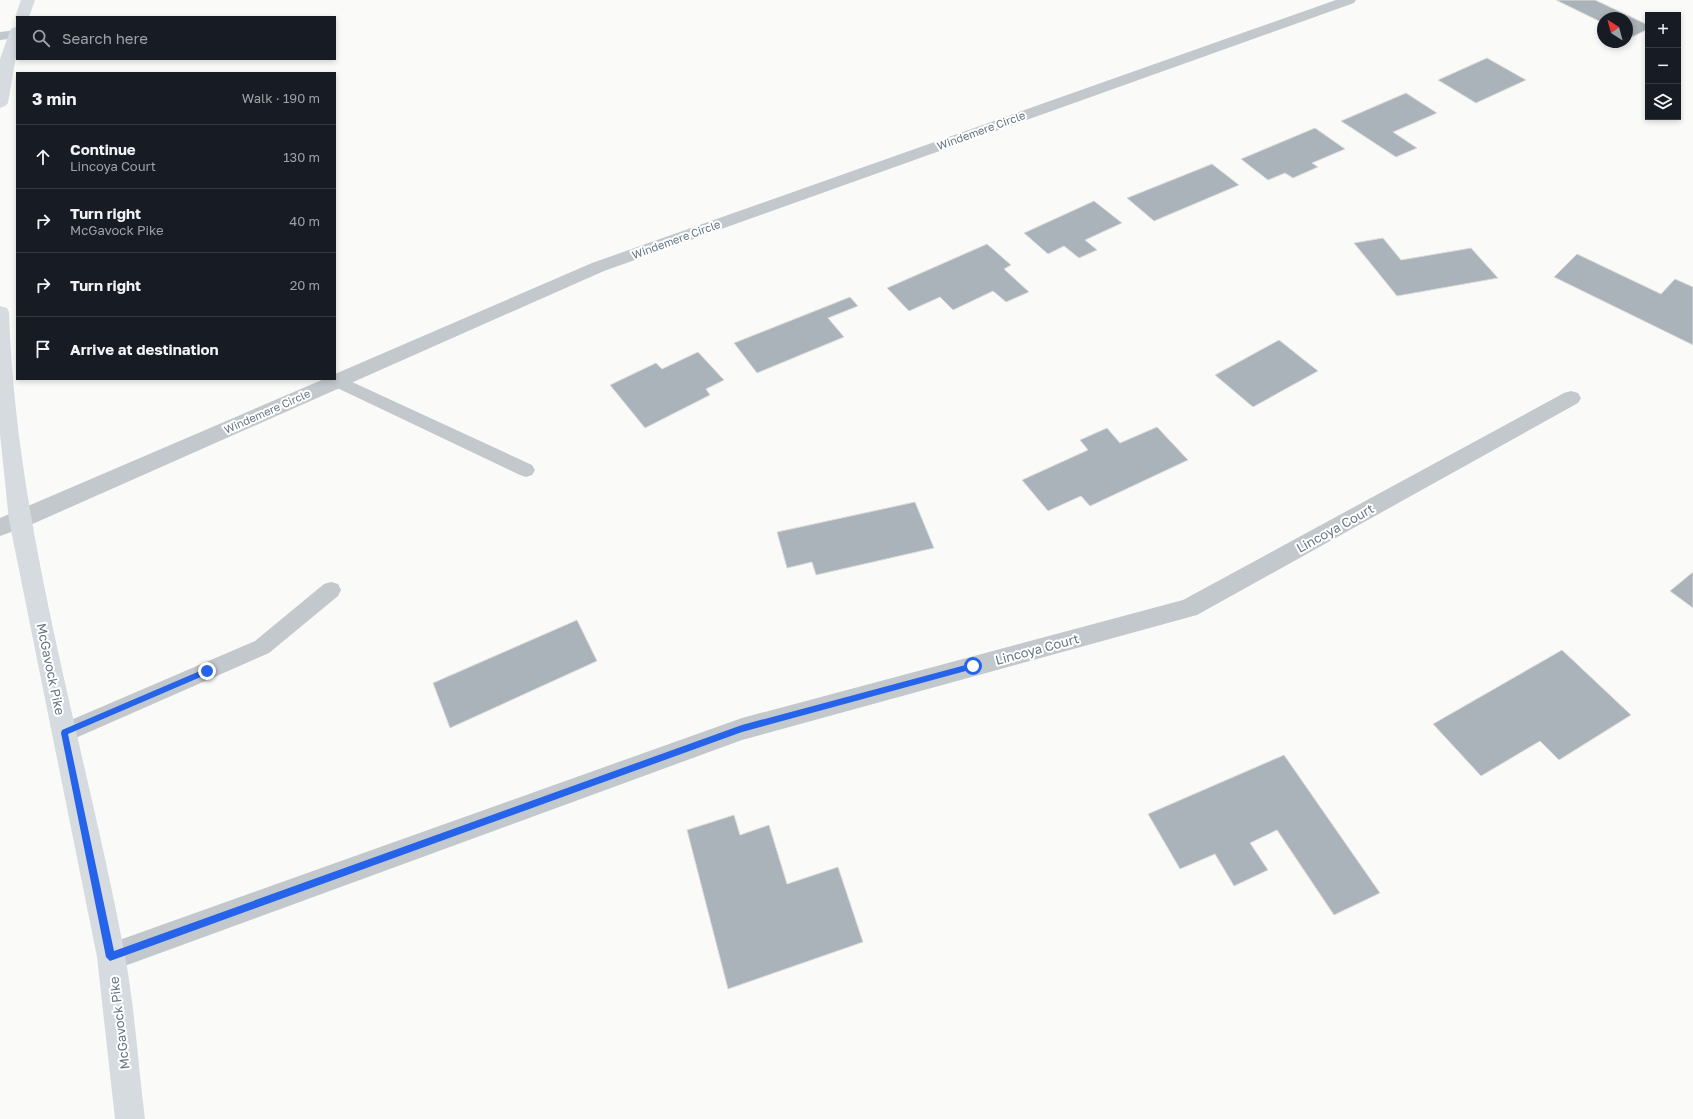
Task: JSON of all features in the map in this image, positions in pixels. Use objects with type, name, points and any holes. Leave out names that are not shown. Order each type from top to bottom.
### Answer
[{"type":"main road","points":[[22,16],[28,0]]},
{"type":"main road","points":[[0,102],[4,55],[16,35]]},
{"type":"main road","name":"McGavock Pike","points":[[0,312],[10,524],[64,733],[110,957],[130,1119]]},
{"type":"street","name":"Windemere Circle","points":[[10,524],[598,267],[1349,0]]},
{"type":"street","points":[[0,36],[16,33]]},
{"type":"street","name":"Lincoya Court","points":[[110,957],[742,729],[1189,608],[1571,398]]},
{"type":"lane","points":[[337,381],[526,470]]},
{"type":"lane","points":[[64,733],[262,648],[330,590]]},
{"type":"building","points":[[1556,0],[1595,0],[1620,12],[1597,12],[1597,20]]},
{"type":"building","points":[[1633,18],[1645,24],[1645,30],[1633,36]]},
{"type":"building","points":[[1487,58],[1526,80],[1476,103],[1438,80]]},
{"type":"building","points":[[1406,93],[1437,113],[1393,132],[1417,148],[1396,157],[1341,121]]},
{"type":"building","points":[[1315,128],[1345,149],[1312,163],[1318,167],[1293,178],[1285,173],[1268,180],[1241,159]]},
{"type":"building","points":[[1212,164],[1239,185],[1154,221],[1127,198]]},
{"type":"building","points":[[1094,201],[1122,223],[1085,240],[1097,250],[1079,258],[1064,246],[1048,254],[1024,233]]},
{"type":"building","points":[[1383,238],[1401,260],[1471,248],[1498,278],[1397,296],[1354,243]]},
{"type":"building","points":[[987,244],[1011,265],[1004,269],[1029,292],[1006,302],[993,291],[953,310],[940,297],[909,311],[887,288]]},
{"type":"building","points":[[1577,254],[1661,294],[1675,279],[1693,287],[1693,345],[1554,277]]},
{"type":"building","points":[[850,297],[858,306],[828,318],[844,337],[757,373],[734,343]]},
{"type":"building","points":[[1279,340],[1318,371],[1253,407],[1215,375]]},
{"type":"building","points":[[698,352],[724,380],[706,389],[710,395],[645,428],[610,385],[656,363],[662,369]]},
{"type":"building","points":[[1157,427],[1188,460],[1090,506],[1081,496],[1048,511],[1022,480],[1088,450],[1080,440],[1107,428],[1120,443]]},
{"type":"building","points":[[915,502],[934,548],[816,575],[812,562],[787,568],[777,532]]},
{"type":"building","points":[[1693,572],[1693,608],[1670,591]]},
{"type":"building","points":[[577,620],[597,661],[450,728],[433,683]]},
{"type":"building","points":[[1562,650],[1631,715],[1559,760],[1540,741],[1481,776],[1433,724]]},
{"type":"building","points":[[1284,755],[1380,893],[1334,915],[1277,830],[1250,843],[1268,870],[1234,886],[1215,854],[1180,869],[1148,814]]},
{"type":"building","points":[[734,815],[740,835],[769,825],[787,884],[838,867],[863,942],[728,989],[687,830]]},
{"type":"route","points":[[207,671],[64,733],[110,957],[742,729],[973,666]]}]
